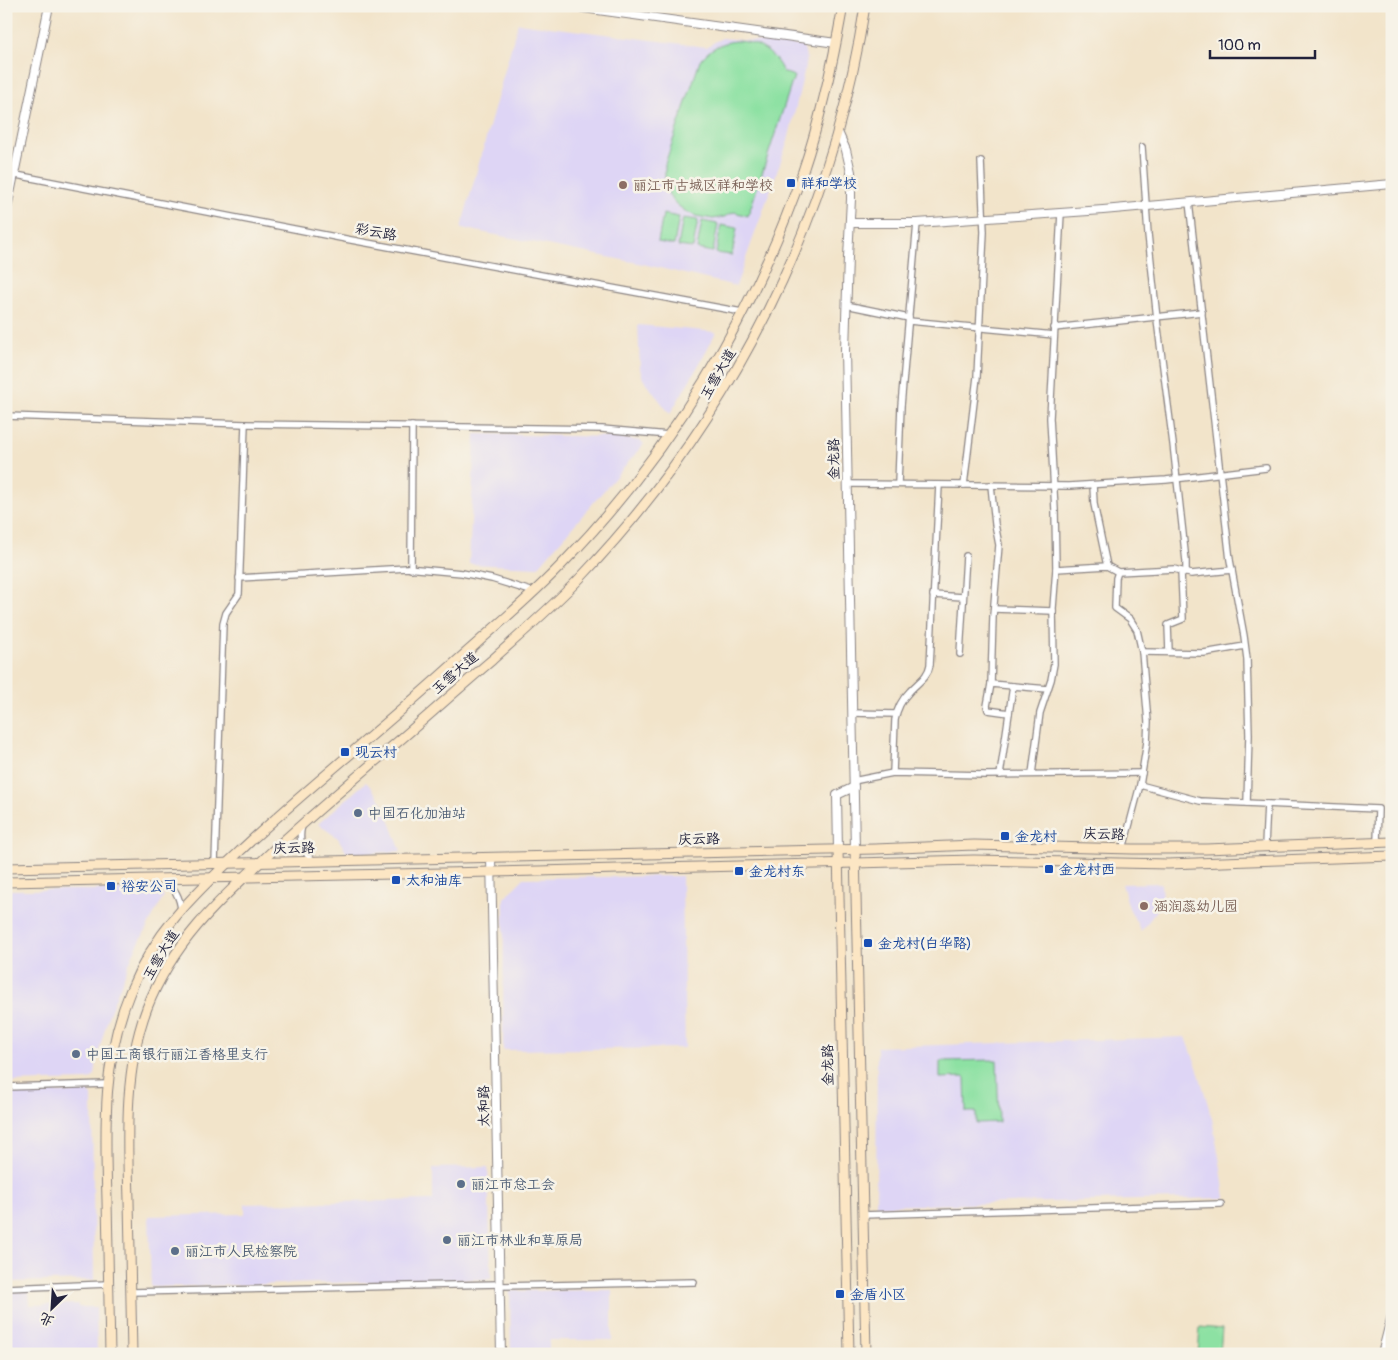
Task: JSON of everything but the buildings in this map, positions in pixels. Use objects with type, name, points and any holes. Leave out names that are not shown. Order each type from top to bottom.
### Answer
[{"type":"main road","name":"玉雪大道","points":[[110,1354],[106,1171],[107,1084],[118,1027],[134,982],[157,941],[181,910],[212,877],[276,817],[381,728],[534,592],[565,562],[605,517],[669,435],[703,383],[742,312],[769,258],[788,212],[803,171],[821,110],[843,6]]},
{"type":"main road","name":"玉雪大道","points":[[132,1354],[128,1103],[133,1060],[139,1033],[154,991],[175,953],[200,921],[244,877],[303,823],[549,608],[602,554],[659,485],[708,417],[765,316],[789,266],[824,178],[838,132],[853,70],[865,6]]},
{"type":"main road","name":"庆云路","points":[[6,868],[838,850],[974,845],[1206,849],[1392,842]]},
{"type":"main road","name":"金龙路","points":[[855,849],[866,1354]]},
{"type":"main road","name":"金龙路","points":[[838,850],[849,1354]]},
{"type":"main road","name":"庆云路","points":[[6,882],[974,860],[1207,863],[1392,856]]},
{"type":"street","points":[[6,213],[10,174],[49,6]]},
{"type":"street","points":[[569,6],[836,43]]},
{"type":"street","name":"金龙路","points":[[838,132],[846,150],[851,172],[845,350],[855,849]]},
{"type":"street","points":[[1142,147],[1156,317],[1186,561],[1183,572],[1183,619],[1168,625],[1169,652]]},
{"type":"street","points":[[964,485],[977,377],[980,328],[984,232],[981,161]]},
{"type":"street","name":"彩云路","points":[[10,174],[351,240],[742,312]]},
{"type":"street","points":[[850,223],[917,223],[1061,213],[1392,184]]},
{"type":"street","points":[[1189,202],[1232,570],[1245,646],[1249,717],[1247,803]]},
{"type":"street","points":[[1032,774],[1038,720],[1051,680],[1054,664],[1053,611],[1056,569],[1050,418],[1061,213]]},
{"type":"street","points":[[898,484],[902,406],[917,223]]},
{"type":"street","points":[[846,305],[909,319],[980,328],[1054,332],[1202,312]]},
{"type":"street","points":[[6,416],[245,424],[602,429],[669,435]]},
{"type":"street","points":[[215,863],[223,624],[226,613],[239,594],[245,424]]},
{"type":"street","points":[[410,569],[412,426]]},
{"type":"street","points":[[848,484],[1093,485],[1221,474],[1266,468]]},
{"type":"street","points":[[893,772],[896,714],[904,698],[925,676],[929,669],[939,485]]},
{"type":"street","points":[[1093,485],[1094,504],[1108,566]]},
{"type":"street","points":[[991,486],[998,545],[991,684],[987,706],[988,710],[1009,713]]},
{"type":"street","points":[[960,654],[966,556]]},
{"type":"street","points":[[1056,569],[1108,566],[1118,572],[1174,569],[1191,574],[1232,570]]},
{"type":"street","points":[[240,578],[410,569],[469,574],[534,592]]},
{"type":"street","points":[[1118,572],[1115,608],[1130,619],[1135,626],[1142,652],[1148,729],[1140,785],[1123,849]]},
{"type":"street","points":[[933,595],[963,597]]},
{"type":"street","points":[[994,609],[1053,611]]},
{"type":"street","points":[[1142,652],[1204,653],[1245,646]]},
{"type":"street","points":[[991,684],[1048,689]]},
{"type":"street","points":[[1000,775],[1013,686]]},
{"type":"street","points":[[852,713],[896,714]]},
{"type":"street","points":[[854,784],[893,772],[1000,775],[1142,773]]},
{"type":"street","name":"金龙路","points":[[838,850],[837,795],[854,784]]},
{"type":"street","points":[[1140,785],[1200,801],[1378,809],[1377,842]]},
{"type":"street","points":[[1265,846],[1267,804]]},
{"type":"street","points":[[303,823],[300,832],[301,842],[307,855],[314,861]]},
{"type":"street","name":"太和路","points":[[491,858],[501,1354]]},
{"type":"street","points":[[162,879],[174,889],[179,899],[181,910]]},
{"type":"street","points":[[6,1087],[107,1084]]},
{"type":"street","points":[[862,1215],[1221,1204]]},
{"type":"street","points":[[131,1292],[694,1282]]},
{"type":"street","points":[[6,1288],[108,1284]]},
{"type":"street","points":[[1382,1354],[1392,1315]]},
{"type":"shaded area","name":"丽江市古城区祥和学校","points":[[518,23],[706,47],[722,38],[803,46],[807,59],[788,141],[736,286],[643,264],[461,228]]},
{"type":"shaded area","points":[[638,325],[716,332],[670,414],[643,379],[640,369]]},
{"type":"shaded area","points":[[475,434],[613,437],[641,441],[644,444],[538,567],[469,564]]},
{"type":"shaded area","name":"中国石化加油站","points":[[366,782],[383,803],[401,851],[348,855],[338,838],[318,824]]},
{"type":"shaded area","points":[[682,876],[685,1048],[503,1050],[504,898],[524,878]]},
{"type":"shaded area","name":"涵润蕊幼儿园","points":[[1161,883],[1162,904],[1141,931],[1129,908],[1122,884]]},
{"type":"shaded area","points":[[6,890],[157,890],[164,896],[133,954],[109,1014],[97,1058],[95,1075],[87,1080],[6,1082]]},
{"type":"shaded area","points":[[1186,1037],[1212,1119],[1225,1198],[876,1206],[877,1047]]},
{"type":"shaded area","points":[[89,1092],[92,1096],[94,1280],[6,1282],[6,1093]]},
{"type":"shaded area","points":[[488,1167],[491,1279],[151,1287],[149,1216],[245,1214],[245,1204],[433,1200],[433,1168]]},
{"type":"shaded area","points":[[612,1290],[612,1340],[549,1340],[549,1354],[511,1354],[510,1291]]},
{"type":"shaded area","points":[[29,1291],[30,1305],[78,1304],[78,1307],[96,1307],[97,1354],[6,1354],[6,1292]]},
{"type":"green space","points":[[735,41],[751,43],[764,49],[775,59],[783,72],[794,76],[748,216],[734,212],[724,217],[713,219],[696,216],[676,204],[669,195],[665,183],[665,164],[700,61],[715,47]]},
{"type":"green space","points":[[663,214],[679,217],[674,245],[658,242]]},
{"type":"green space","points":[[683,218],[698,220],[693,248],[678,246]]},
{"type":"green space","points":[[702,221],[718,224],[713,252],[697,249]]},
{"type":"green space","points":[[721,225],[737,228],[732,255],[716,253]]},
{"type":"green space","points":[[997,1060],[999,1122],[976,1123],[976,1112],[966,1112],[965,1077],[940,1078],[940,1061]]},
{"type":"green space","points":[[1200,1327],[1222,1329],[1220,1354],[1198,1354]]},
{"type":"place","name":"祥和学校","points":[[791,183]]},
{"type":"place","name":"丽江市古城区祥和学校","points":[[623,185]]},
{"type":"place","name":"现云村","points":[[345,752]]},
{"type":"place","name":"中国石化加油站","points":[[358,813]]},
{"type":"place","name":"金龙村","points":[[1005,836]]},
{"type":"place","name":"金龙村西","points":[[1049,869]]},
{"type":"place","name":"金龙村东","points":[[739,871]]},
{"type":"place","name":"太和油库","points":[[396,880]]},
{"type":"place","name":"裕安公司","points":[[111,886]]},
{"type":"place","name":"涵润蕊幼儿园","points":[[1144,906]]},
{"type":"place","name":"金龙村(白华路)","points":[[868,943]]},
{"type":"place","name":"中国工商银行丽江香格里支行","points":[[76,1054]]},
{"type":"place","name":"丽江市总工会","points":[[461,1184]]},
{"type":"place","name":"丽江市林业和草原局","points":[[447,1240]]},
{"type":"place","name":"丽江市人民检察院","points":[[175,1251]]},
{"type":"place","name":"金盾小区","points":[[840,1294]]}]
